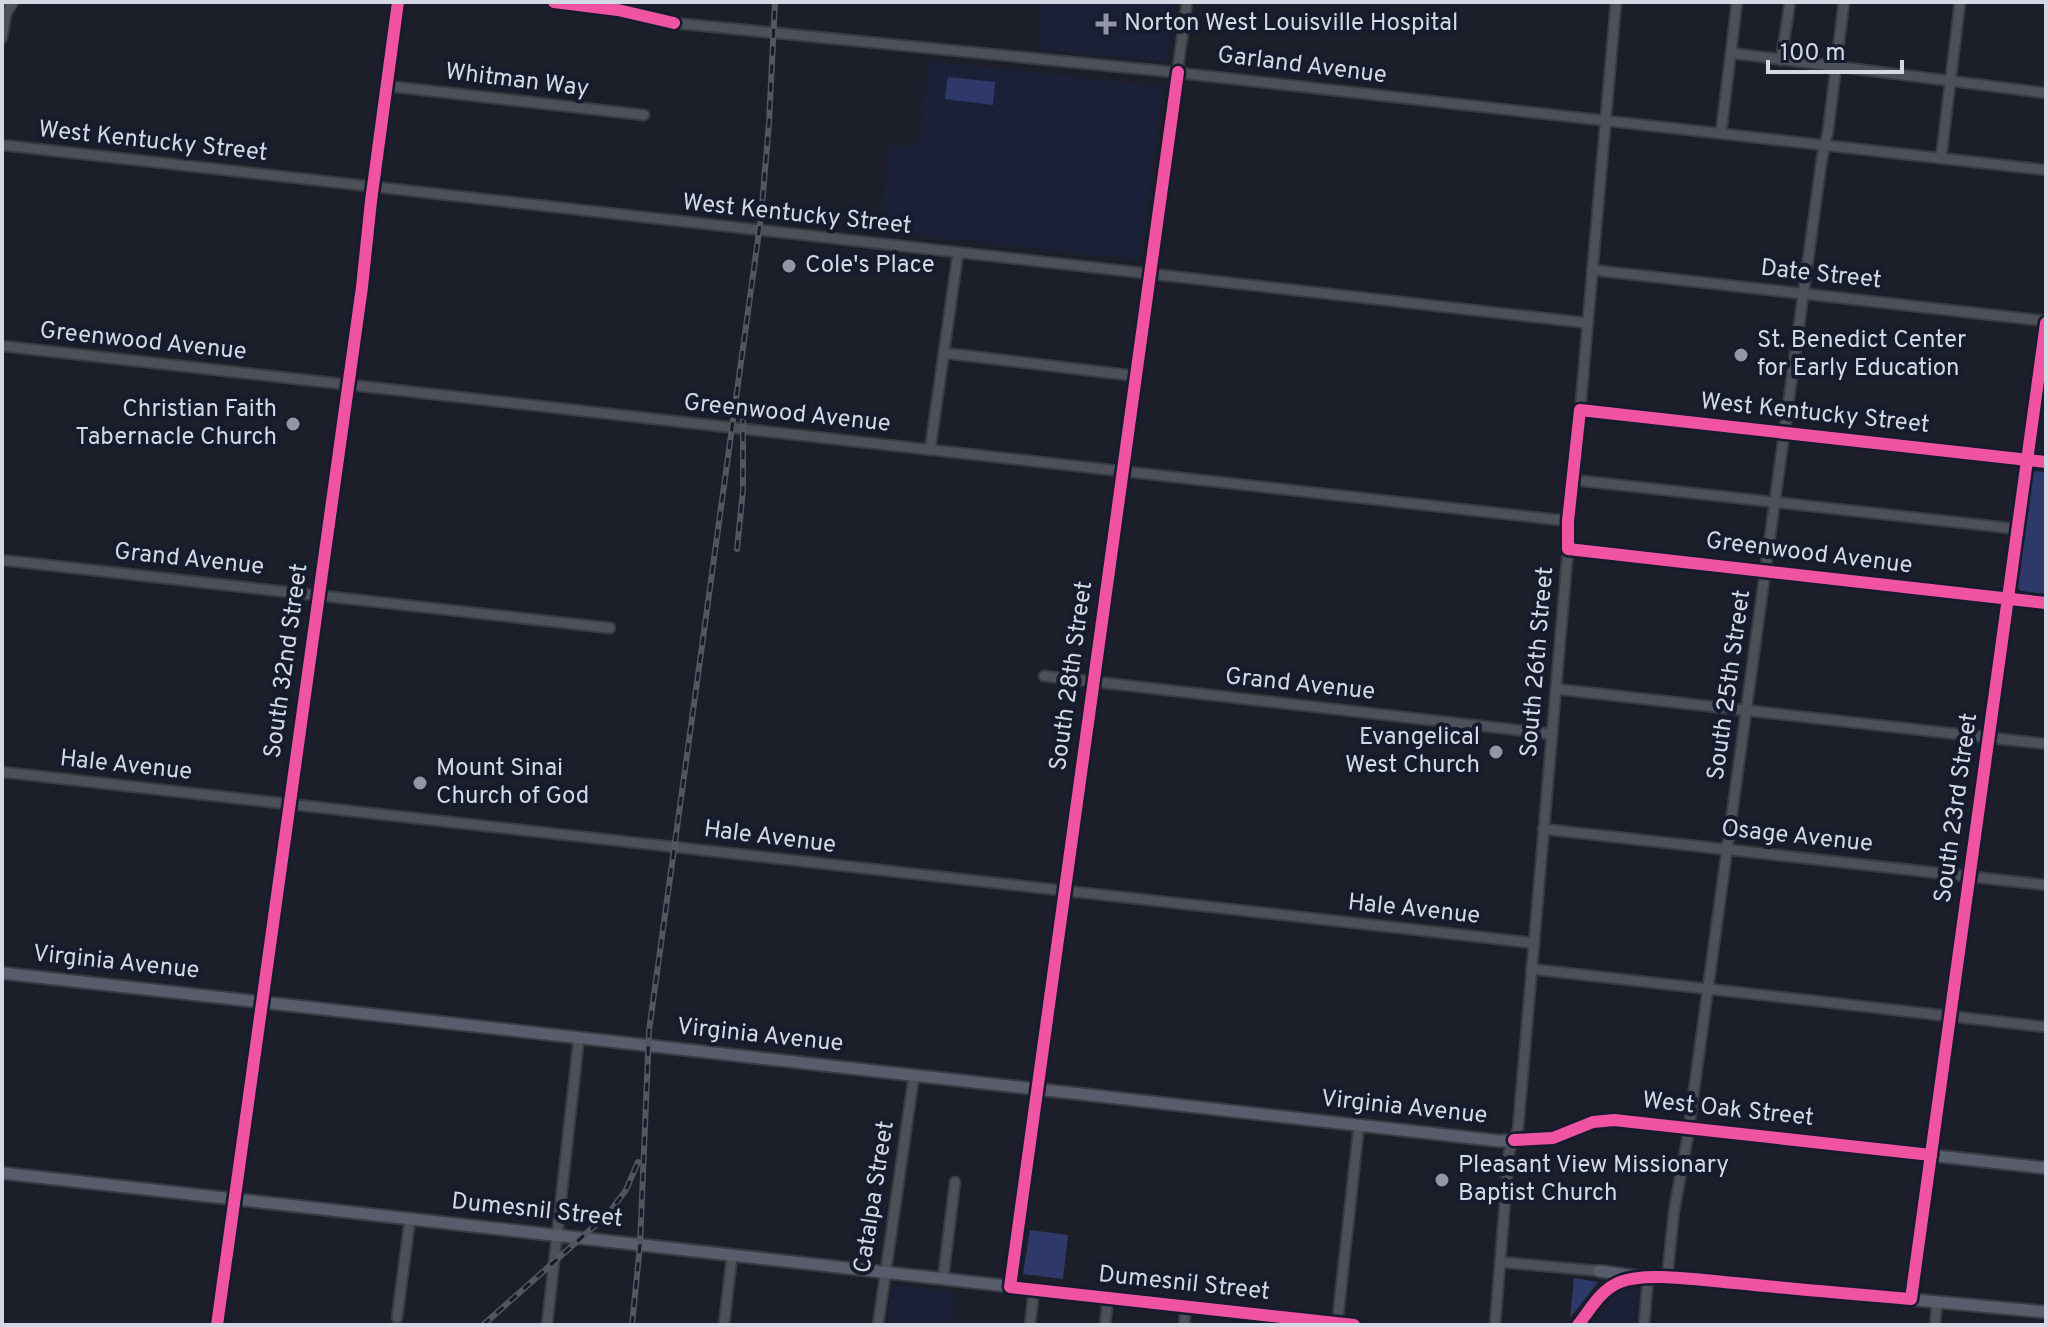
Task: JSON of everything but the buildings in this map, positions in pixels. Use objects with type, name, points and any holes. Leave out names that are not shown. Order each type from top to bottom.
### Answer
[{"type":"main road","name":"Virginia Avenue","points":[[2,973],[1500,1141],[1514,1140]]},
{"type":"main road","name":"West Oak Street","points":[[1514,1140],[1553,1138],[1600,1120],[1627,1121],[2046,1168]]},
{"type":"main road","name":"Dumesnil Street","points":[[2,1173],[1354,1325]]},
{"type":"main road","points":[[1599,1271],[1648,1278]]},
{"type":"main road","points":[[1578,1325],[1599,1296],[1611,1286],[1625,1280],[1648,1278],[2046,1312]]},
{"type":"street","points":[[2,38],[6,14],[4,2]]},
{"type":"street","points":[[6,14],[13,2]]},
{"type":"street","name":"South 32nd Street","points":[[217,1325],[398,2]]},
{"type":"street","name":"Garland Avenue","points":[[554,2],[618,6],[674,23],[1178,72],[2046,170]]},
{"type":"street","name":"South 28th Street","points":[[1010,1287],[1187,2]]},
{"type":"street","name":"South 26th Street","points":[[1495,1325],[1509,1152],[1518,1129],[1568,521],[1616,2]]},
{"type":"street","points":[[1721,133],[1737,2]]},
{"type":"street","points":[[1781,60],[1790,2]]},
{"type":"street","name":"South 25th Street","points":[[1667,1278],[1844,2]]},
{"type":"street","points":[[1941,158],[1960,2]]},
{"type":"street","points":[[1731,53],[2046,93]]},
{"type":"street","name":"Whitman Way","points":[[387,86],[644,115]]},
{"type":"street","name":"West Kentucky Street","points":[[2,145],[1588,323]]},
{"type":"street","points":[[930,450],[958,253]]},
{"type":"street","name":"Date Street","points":[[1592,270],[2046,322]]},
{"type":"street","name":"South 23rd Street","points":[[1911,1299],[2046,322]]},
{"type":"street","name":"Greenwood Avenue","points":[[2,346],[1568,521]]},
{"type":"street","points":[[944,353],[1136,376]]},
{"type":"street","name":"West Kentucky Street","points":[[1580,410],[2046,462]]},
{"type":"street","points":[[1574,480],[2018,529]]},
{"type":"street","name":"Greenwood Avenue","points":[[1568,549],[2046,603]]},
{"type":"street","name":"Grand Avenue","points":[[2,560],[610,628]]},
{"type":"street","name":"Grand Avenue","points":[[1044,676],[1552,734]]},
{"type":"street","points":[[1556,689],[2046,744]]},
{"type":"street","name":"Hale Avenue","points":[[2,772],[1534,943]]},
{"type":"street","name":"Osage Avenue","points":[[1543,829],[2046,885]]},
{"type":"street","points":[[1531,969],[2046,1027]]},
{"type":"street","points":[[547,1325],[579,1037]]},
{"type":"street","name":"Catalpa Street","points":[[878,1325],[914,1075]]},
{"type":"street","points":[[1337,1324],[1359,1125]]},
{"type":"street","points":[[943,1279],[955,1182]]},
{"type":"street","points":[[397,1318],[410,1219]]},
{"type":"street","points":[[724,1325],[732,1256]]},
{"type":"street","points":[[1500,1262],[1599,1271]]},
{"type":"street","points":[[1644,1325],[1648,1278]]},
{"type":"street","points":[[1030,1325],[1034,1290]]},
{"type":"street","points":[[1105,1325],[1108,1298]]},
{"type":"street","points":[[1935,1325],[1937,1302]]},
{"type":"street","points":[[1184,1325],[1186,1307]]},
{"type":"shaded area","name":"Norton West Louisville Hospital","points":[[1041,2],[1175,2],[1167,62],[1039,49]]},
{"type":"shaded area","points":[[929,61],[1164,87],[1140,260],[881,231],[889,144],[919,147]]},
{"type":"shaded area","points":[[949,77],[995,82],[993,105],[945,99]]},
{"type":"shaded area","points":[[2035,471],[2046,472],[2046,594],[2021,591],[2017,587]]},
{"type":"shaded area","points":[[1030,1230],[1068,1235],[1063,1279],[1023,1274]]},
{"type":"shaded area","points":[[1574,1278],[1598,1282],[1570,1318]]},
{"type":"shaded area","points":[[891,1286],[955,1292],[952,1325],[887,1325]]},
{"type":"shaded area","points":[[1637,1288],[1636,1325],[1592,1325],[1612,1299]]},
{"type":"railway","points":[[632,1325],[640,1245],[649,1031],[761,217],[775,2]]},
{"type":"railway","points":[[737,549],[743,490],[743,420]]},
{"type":"railway","points":[[483,1325],[608,1214],[626,1190],[638,1162]]},
{"type":"cycle path","points":[[217,1325],[362,287],[398,2]]},
{"type":"cycle path","points":[[554,2],[618,10],[674,23]]},
{"type":"cycle path","points":[[1178,72],[1010,1287],[1354,1325]]},
{"type":"cycle path","points":[[1578,1325],[1606,1290],[1620,1282],[1645,1277],[1911,1299],[2046,323]]},
{"type":"cycle path","points":[[2046,462],[1580,410],[1568,521],[1568,549],[2046,603]]},
{"type":"cycle path","points":[[1514,1140],[1553,1138],[1593,1122],[1614,1120],[1931,1155]]},
{"type":"place","name":"Norton West Louisville Hospital","points":[[1106,24]]},
{"type":"place","name":"Cole's Place","points":[[789,266]]},
{"type":"place","name":"St. Benedict Center for Early Education","points":[[1741,355]]},
{"type":"place","name":"Christian Faith Tabernacle Church","points":[[293,424]]},
{"type":"place","name":"Evangelical West Church","points":[[1496,752]]},
{"type":"place","name":"Mount Sinai Church of God","points":[[420,783]]},
{"type":"place","name":"Pleasant View Missionary Baptist Church","points":[[1442,1180]]}]
